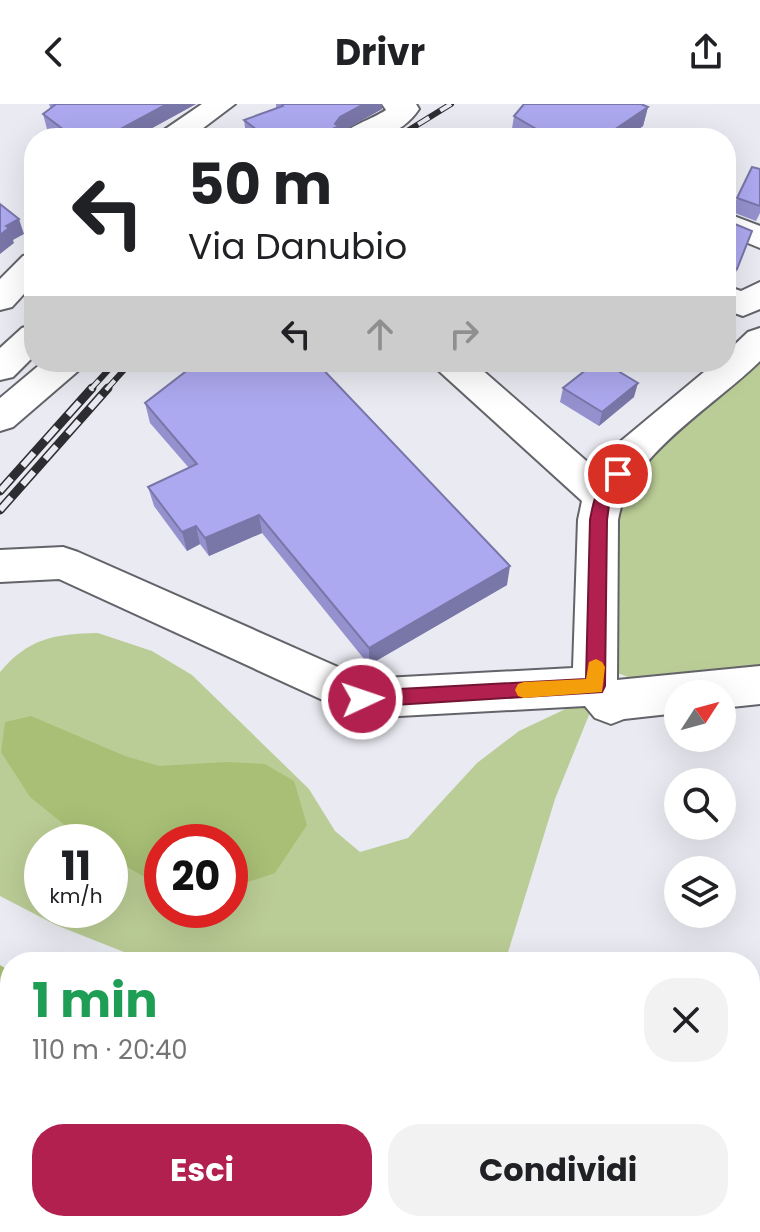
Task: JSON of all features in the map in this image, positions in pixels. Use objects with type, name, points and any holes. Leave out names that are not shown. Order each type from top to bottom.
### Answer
[{"type":"street","points":[[186,128],[221,104]]},
{"type":"street","points":[[378,128],[405,109],[396,104]]},
{"type":"street","points":[[736,227],[760,238]]},
{"type":"street","points":[[0,299],[24,274]]},
{"type":"street","points":[[736,302],[743,305],[760,293]]},
{"type":"street","points":[[736,364],[760,340]]},
{"type":"street","points":[[0,368],[24,345]]},
{"type":"street","points":[[0,418],[54,372]]},
{"type":"street","points":[[462,372],[602,497]]},
{"type":"street","points":[[603,695],[598,520],[602,497],[634,451],[727,372]]},
{"type":"street","points":[[0,566],[63,563],[362,699],[603,695],[618,700],[760,685]]},
{"type":"green space","points":[[760,340],[760,672],[638,681],[610,670],[600,647],[599,471],[725,372],[736,372],[736,362]]},
{"type":"green space","points":[[98,633],[152,651],[192,675],[309,789],[335,831],[360,852],[408,838],[477,763],[519,731],[574,705],[591,710],[555,799],[508,952],[124,952],[64,928],[128,928],[128,824],[24,824],[24,908],[0,896],[0,672],[21,652],[43,640]]},
{"type":"green space","points":[[31,716],[125,756],[159,766],[225,762],[265,764],[294,781],[307,825],[275,873],[248,882],[248,824],[144,824],[144,877],[128,867],[128,824],[64,824],[30,797],[1,752],[5,722]]},
{"type":"building","points":[[167,104],[123,128],[61,128],[43,114],[55,105]]},
{"type":"building","points":[[364,104],[340,117],[335,124],[339,126],[335,128],[254,128],[244,120],[283,106]]},
{"type":"building","points":[[524,104],[641,104],[648,107],[617,128],[535,128],[514,116]]},
{"type":"building","points":[[752,167],[760,169],[760,206],[737,198]]},
{"type":"building","points":[[0,204],[19,219],[6,226],[9,228],[0,235]]},
{"type":"building","points":[[736,224],[752,231],[736,269]]},
{"type":"building","points":[[185,372],[326,372],[510,566],[369,648],[259,515],[205,538],[196,526],[182,532],[148,487],[197,464],[145,403]]},
{"type":"building","points":[[583,372],[620,372],[638,383],[602,412],[563,388]]},
{"type":"railway","points":[[412,128],[451,104]]},
{"type":"railway","points":[[90,390],[106,372]]},
{"type":"railway","points":[[106,390],[122,372]]},
{"type":"railway","points":[[0,491],[92,388]]},
{"type":"railway","points":[[0,510],[108,388]]},
{"type":"slow traffic","points":[[524,690],[595,686],[596,667]]},
{"type":"route","points":[[362,699],[595,686],[598,520],[602,497],[618,474]]}]
